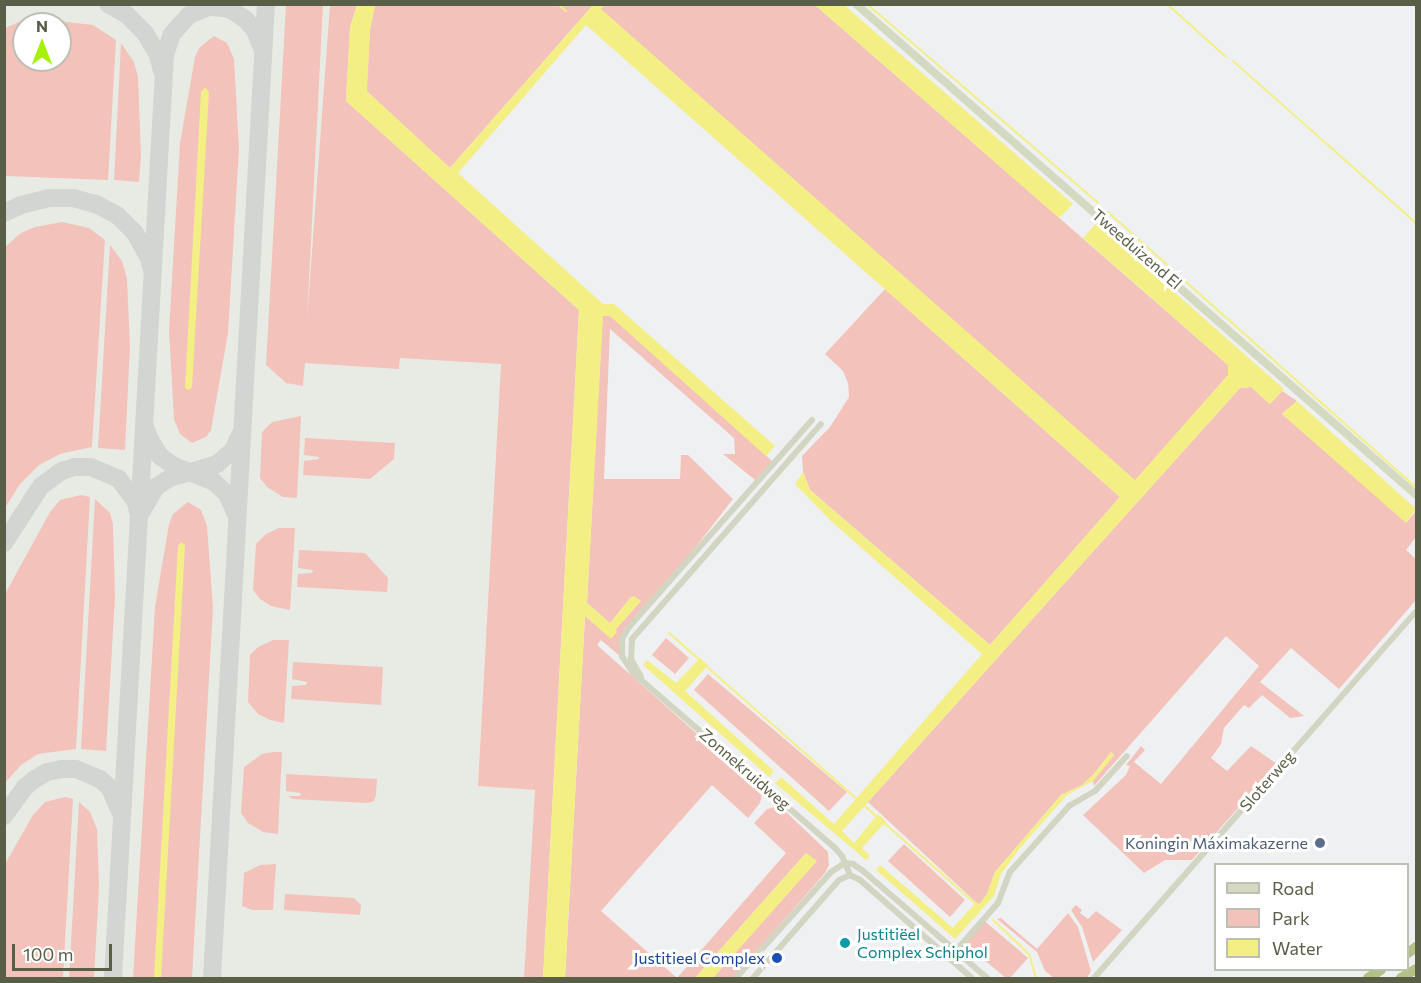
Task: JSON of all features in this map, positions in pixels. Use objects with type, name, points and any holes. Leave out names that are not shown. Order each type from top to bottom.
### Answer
[{"type":"highway","points":[[1401,978],[1416,969]]},
{"type":"street","name":"Tweeduizend El","points":[[856,4],[1416,495]]},
{"type":"street","name":"Zonnekruidweg","points":[[812,420],[625,633],[621,650],[624,662],[641,678],[835,848],[850,875]]},
{"type":"street","points":[[641,678],[631,659],[633,639],[821,424]]},
{"type":"street","name":"Sloterweg","points":[[1094,978],[1416,612]]},
{"type":"street","points":[[949,959],[998,903],[1010,872],[1069,806],[1095,791],[1127,756]]},
{"type":"street","name":"Zonnekruidweg","points":[[845,863],[862,870],[987,978]]},
{"type":"street","points":[[736,978],[831,872],[845,863]]},
{"type":"street","points":[[753,978],[839,880],[850,875],[860,880],[972,978]]},
{"type":"shaded area","points":[[5,5],[357,5],[350,27],[346,101],[579,310],[543,978],[5,978]]},
{"type":"green space","points":[[604,4],[815,5],[1228,365],[1229,374],[1135,481],[600,9]]},
{"type":"green space","points":[[286,5],[323,5],[307,320],[330,5],[357,5],[350,27],[346,101],[579,310],[543,978],[524,978],[535,790],[478,786],[501,364],[400,358],[399,369],[305,363],[303,386],[286,383],[266,365]]},
{"type":"green space","points":[[375,5],[593,5],[450,168],[366,91],[370,30]]},
{"type":"green space","points":[[72,23],[93,25],[116,40],[108,180],[5,176],[5,28],[12,25],[12,72],[72,72]]},
{"type":"green space","points":[[214,36],[227,43],[234,59],[239,149],[228,333],[211,430],[206,437],[192,443],[180,434],[174,419],[169,331],[180,143],[195,57],[199,48]]},
{"type":"green space","points":[[121,43],[134,62],[138,77],[141,156],[139,182],[114,180]]},
{"type":"green space","points":[[62,222],[89,228],[105,240],[92,447],[60,454],[39,465],[20,484],[5,508],[5,247],[21,233],[35,227]]},
{"type":"green space","points":[[110,245],[122,261],[127,279],[130,346],[125,450],[98,448]]},
{"type":"green space","points":[[885,289],[1120,497],[990,645],[810,490],[803,472],[802,456],[830,427],[849,397],[848,383],[843,371],[825,354]]},
{"type":"green space","points":[[603,307],[772,461],[755,480],[723,454],[735,454],[734,438],[610,329],[604,479],[680,479],[681,455],[688,455],[733,499],[688,557],[624,629],[621,657],[601,640],[597,645],[758,788],[762,795],[760,803],[748,818],[712,785],[601,911],[677,978],[565,978],[585,616],[616,629],[641,601],[631,597],[610,623],[587,603]]},
{"type":"green space","points":[[1251,387],[1270,404],[1282,391],[1297,401],[1282,414],[1407,522],[1416,511],[1416,537],[1406,550],[1416,559],[1416,600],[1339,689],[1291,648],[1260,682],[1304,716],[1290,718],[1262,695],[1249,708],[1244,705],[1224,728],[1221,744],[1211,758],[1227,771],[1251,746],[1277,764],[1192,860],[1165,860],[1144,873],[1083,815],[1126,775],[1130,766],[1126,765],[1141,746],[1145,750],[1134,762],[1161,784],[1259,666],[1226,636],[1094,786],[1093,781],[1114,755],[1111,752],[1082,785],[1061,795],[995,872],[987,894],[979,905],[868,802],[1240,388]]},
{"type":"green space","points":[[301,416],[297,498],[283,497],[267,487],[260,478],[262,432],[272,422]]},
{"type":"green space","points":[[305,438],[395,443],[394,459],[370,479],[303,475],[304,461],[319,459],[319,457],[304,455]]},
{"type":"green space","points":[[81,495],[90,497],[76,749],[38,754],[21,765],[5,783],[5,594],[50,512],[60,500]]},
{"type":"green space","points":[[95,499],[110,513],[113,524],[115,597],[106,751],[81,749]]},
{"type":"green space","points":[[188,502],[201,510],[207,526],[213,608],[192,978],[133,978],[155,607],[169,524],[173,514]]},
{"type":"green space","points":[[279,528],[295,528],[290,610],[271,606],[260,599],[253,590],[256,544],[266,534]]},
{"type":"green space","points":[[299,550],[365,553],[388,578],[387,592],[297,587],[298,574],[312,573],[313,570],[298,568]]},
{"type":"green space","points":[[666,638],[689,658],[675,674],[652,655]]},
{"type":"green space","points":[[273,640],[289,640],[284,723],[258,714],[248,702],[250,655],[258,647]]},
{"type":"green space","points":[[293,662],[383,667],[381,705],[291,699],[292,686],[306,685],[307,682],[292,679]]},
{"type":"green space","points":[[708,674],[847,792],[829,811],[694,690]]},
{"type":"green space","points":[[282,752],[278,834],[263,832],[248,823],[241,813],[244,767],[262,754]]},
{"type":"green space","points":[[286,774],[377,779],[376,795],[374,801],[368,803],[292,799],[288,796],[300,796],[301,793],[286,791]]},
{"type":"green space","points":[[65,797],[73,799],[63,978],[5,978],[5,864],[33,815],[45,802]]},
{"type":"green space","points":[[79,802],[90,812],[97,829],[99,888],[94,978],[69,978]]},
{"type":"green space","points":[[775,807],[784,810],[828,852],[829,865],[825,873],[733,978],[713,978],[816,861],[806,853],[695,978],[677,978],[786,853],[754,823],[767,809]]},
{"type":"green space","points":[[904,844],[965,900],[950,917],[888,861]]},
{"type":"green space","points":[[276,864],[273,910],[252,910],[242,906],[244,873],[260,865]]},
{"type":"green space","points":[[285,894],[354,898],[361,905],[360,915],[284,910]]},
{"type":"green space","points":[[1076,905],[1082,910],[1080,913],[1088,919],[1096,911],[1122,930],[1093,962],[1082,927],[1071,910]]},
{"type":"green space","points":[[1068,913],[1078,927],[1091,971],[1087,978],[1054,978],[1045,971],[1037,952],[997,919],[1001,918],[1037,949]]},
{"type":"green space","points":[[981,918],[1028,958],[1010,978],[1006,978],[961,941]]},
{"type":"water","points":[[357,5],[375,5],[370,30],[367,91],[450,168],[593,5],[604,5],[601,9],[1135,480],[1228,375],[1228,365],[1083,238],[1096,223],[1284,389],[1270,404],[1251,387],[1240,388],[842,831],[854,843],[878,814],[886,821],[862,848],[870,856],[866,860],[775,783],[781,777],[834,824],[982,654],[831,521],[795,484],[803,472],[810,490],[990,645],[1120,497],[586,25],[458,173],[603,304],[614,304],[775,446],[766,456],[610,316],[603,316],[587,603],[610,623],[631,597],[634,596],[641,601],[616,629],[617,632],[611,639],[585,616],[565,978],[543,978],[579,310],[346,101],[350,27]]},
{"type":"water","points":[[815,5],[844,5],[1073,204],[1059,218]]},
{"type":"water","points":[[205,87],[209,92],[192,387],[189,390],[185,388],[201,92]]},
{"type":"water","points":[[1297,401],[1416,509],[1406,523],[1282,414]]},
{"type":"water","points":[[181,542],[185,545],[161,978],[154,978],[178,546]]},
{"type":"water","points":[[700,658],[708,665],[685,691],[774,771],[769,777],[643,665],[647,660],[676,683]]},
{"type":"water","points":[[1111,752],[1114,755],[1093,781],[1067,795],[1020,848],[1001,874],[994,896],[955,939],[876,870],[880,865],[953,928],[976,902],[979,904],[987,894],[995,872],[1061,795],[1082,785]]},
{"type":"water","points":[[806,853],[817,861],[713,978],[695,978]]},
{"type":"waterway","points":[[558,4],[566,11]]},
{"type":"waterway","points":[[867,4],[1098,203]]},
{"type":"waterway","points":[[1167,4],[1226,57]]},
{"type":"waterway","points":[[1233,61],[1416,223]]},
{"type":"waterway","points":[[1108,212],[1416,487]]},
{"type":"waterway","points":[[669,633],[701,661]]},
{"type":"waterway","points":[[705,665],[858,800]]},
{"type":"waterway","points":[[865,806],[878,818]]},
{"type":"waterway","points":[[883,822],[977,905]]},
{"type":"waterway","points":[[993,920],[1029,954],[1036,978]]},
{"type":"taxiway","points":[[108,4],[127,15],[145,33],[158,55],[162,71]]},
{"type":"taxiway","points":[[212,978],[266,4]]},
{"type":"taxiway","points":[[214,5],[231,10],[245,19],[255,30],[262,48]]},
{"type":"taxiway","points":[[113,978],[165,55],[172,34],[189,15],[209,7],[226,8]]},
{"type":"taxiway","points":[[4,213],[21,205],[49,198],[73,198],[96,204],[117,215],[135,233],[148,256],[152,269]]},
{"type":"taxiway","points":[[146,429],[160,456],[174,466],[214,482],[227,494],[236,514]]},
{"type":"taxiway","points":[[142,511],[156,487],[170,478],[217,464],[233,450],[240,435]]},
{"type":"taxiway","points":[[4,543],[41,486],[62,471],[74,467],[91,467],[119,479],[136,502],[138,512]]},
{"type":"taxiway","points":[[4,816],[25,787],[47,772],[62,769],[76,769],[100,779],[110,788],[120,811]]},
{"type":"place","name":"Koningin Máximakazerne","points":[[1320,843]]},
{"type":"place","name":"Justitiëel Complex Schiphol","points":[[845,943]]},
{"type":"place","name":"Justitieel Complex","points":[[777,958]]}]
